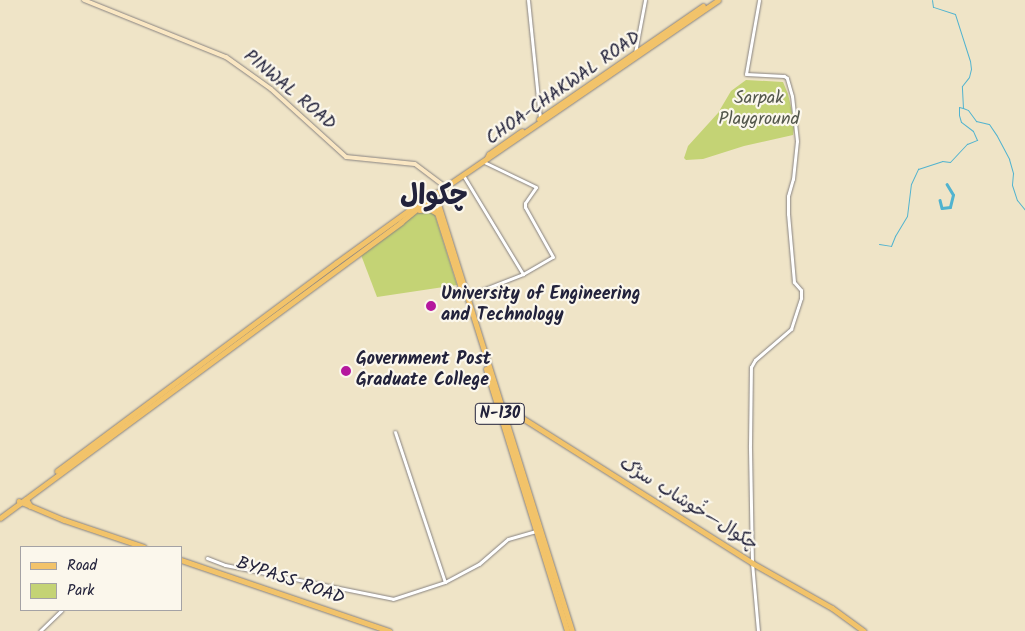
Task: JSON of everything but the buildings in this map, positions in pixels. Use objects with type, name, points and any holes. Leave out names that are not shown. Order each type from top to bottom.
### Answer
[{"type":"highway","points":[[485,160],[489,154],[712,0]]},
{"type":"highway","name":"CHOA-CHAKWAL ROAD","points":[[431,197],[635,54],[718,0]]},
{"type":"highway","points":[[0,513],[22,501],[411,214],[431,197]]},
{"type":"highway","points":[[0,518],[336,263],[423,200],[431,197]]},
{"type":"highway","name":"N-130","points":[[431,197],[465,296],[572,631]]},
{"type":"highway","name":"N-130","points":[[431,197],[465,296]]},
{"type":"highway","points":[[411,214],[427,208],[437,214]]},
{"type":"highway","name":"چکوال—خُوشاب سڑک","points":[[499,403],[752,563],[832,608],[864,631]]},
{"type":"highway","name":"N-130","points":[[511,441],[567,631]]},
{"type":"highway","points":[[22,501],[30,506]]},
{"type":"main road","name":"PINWAL ROAD","points":[[84,0],[226,57],[270,89],[346,157],[415,164],[444,187]]},
{"type":"main road","points":[[30,506],[141,546]]},
{"type":"main road","name":"BYPASS ROAD","points":[[182,560],[389,631]]},
{"type":"street","points":[[528,0],[540,119]]},
{"type":"street","points":[[635,54],[645,0]]},
{"type":"street","points":[[758,631],[752,563],[750,445],[752,367],[755,360],[791,329],[801,298],[801,290],[794,282],[788,214],[788,196],[793,179],[797,141],[797,123],[790,87],[787,78],[784,76],[746,74],[759,0]]},
{"type":"street","points":[[465,296],[523,274],[553,257],[525,207],[525,203],[536,187],[485,160]]},
{"type":"street","points":[[463,174],[523,274]]},
{"type":"street","points":[[395,432],[445,582]]},
{"type":"street","points":[[207,558],[225,565],[393,599],[445,582],[478,564],[508,539],[536,531]]},
{"type":"street","points":[[40,631],[61,611]]},
{"type":"green space","name":"Sarpak Playground","points":[[746,80],[783,82],[793,116],[793,135],[744,146],[703,159],[686,160],[684,158],[688,146],[718,113],[731,91]]},
{"type":"green space","points":[[429,204],[432,206],[457,285],[377,297],[361,255]]},
{"type":"waterway","points":[[879,244],[891,246],[907,216],[911,184],[918,169],[942,161],[950,162],[967,144],[977,140],[973,131],[961,122],[959,115],[959,107],[963,108],[962,86],[969,77],[971,69],[955,14],[933,7],[932,0]]},
{"type":"waterway","points":[[963,108],[968,110],[976,121],[989,124],[997,136],[1009,159],[1013,173],[1012,185],[1017,200],[1025,210]]},
{"type":"waterway","points":[[940,200],[942,208],[950,207],[953,195],[947,185]]},
{"type":"place","name":"University of Engineering and Technology","points":[[431,306]]},
{"type":"place","name":"Government Post Graduate College","points":[[346,371]]},
{"type":"district","name":"چکوال","points":[[434,197]]}]
